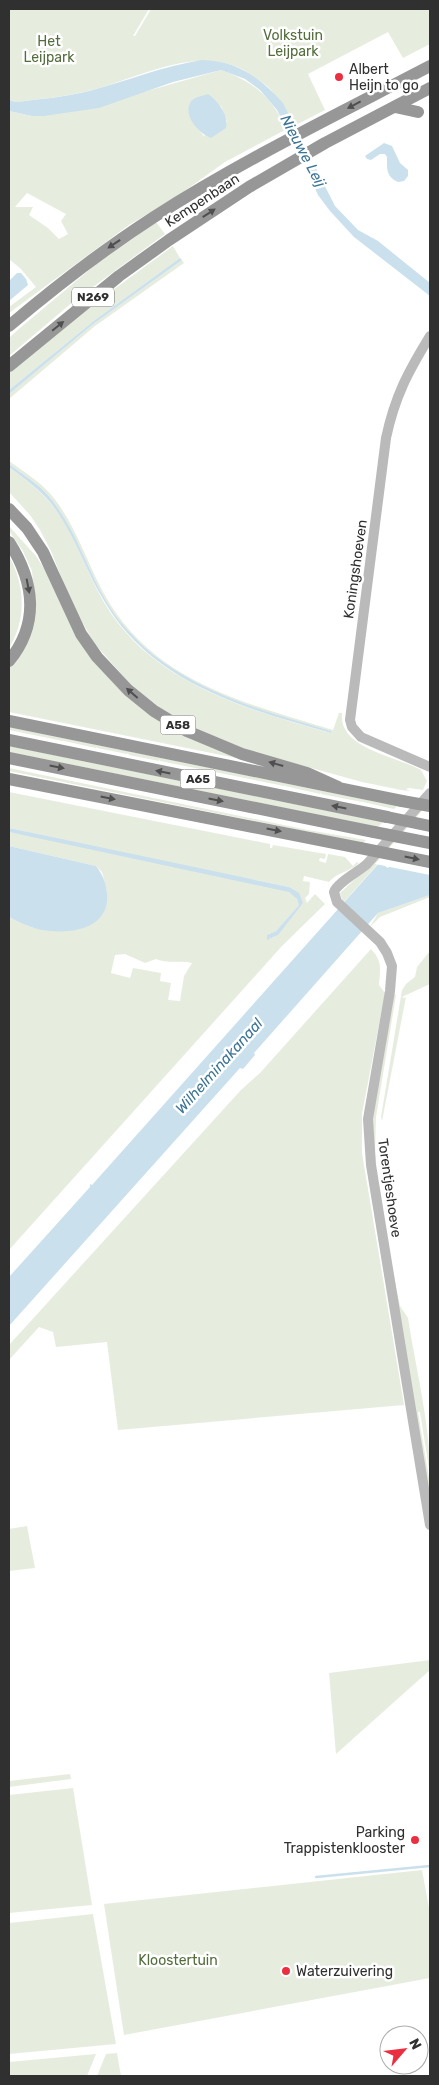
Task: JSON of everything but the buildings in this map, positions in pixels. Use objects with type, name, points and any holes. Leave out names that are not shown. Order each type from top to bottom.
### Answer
[{"type":"highway","name":"Kempenbaan","points":[[9,326],[94,258],[154,217],[280,144],[430,66]]},
{"type":"highway","points":[[396,74],[413,75]]},
{"type":"highway","name":"Kempenbaan","points":[[9,366],[119,276],[169,240],[325,143],[430,88]]},
{"type":"highway","points":[[319,124],[335,106]]},
{"type":"highway","points":[[395,106],[418,112]]},
{"type":"highway","name":"A58","points":[[9,509],[27,528],[43,552],[81,634],[97,657],[128,690],[154,711],[204,739],[242,754],[308,773],[338,788]]},
{"type":"highway","points":[[9,542],[25,572],[30,603],[28,622],[22,639],[9,660]]},
{"type":"highway","name":"A58","points":[[9,721],[430,806]]},
{"type":"highway","name":"A65","points":[[9,740],[430,826]]},
{"type":"highway","name":"A65","points":[[9,758],[430,843]]},
{"type":"highway","points":[[9,779],[430,862]]},
{"type":"street","name":"Koningshoeven","points":[[430,336],[406,376],[390,416],[350,720],[354,730],[361,737],[430,767]]},
{"type":"street","name":"Torentjeshoeve","points":[[430,792],[367,864],[356,874],[337,885],[334,894],[341,906],[385,948],[391,962],[390,991],[369,1111],[368,1138],[372,1173],[430,1525]]},
{"type":"green space","points":[[9,9],[149,9],[133,36],[135,36],[151,9],[430,9],[430,44],[403,58],[388,32],[308,74],[325,110],[294,126],[268,87],[236,67],[216,61],[195,61],[173,65],[70,95],[16,102],[9,100]]},
{"type":"green space","points":[[221,70],[244,80],[261,92],[268,99],[287,129],[225,162],[179,195],[129,225],[9,313],[9,307],[36,287],[21,269],[9,259],[9,111],[32,116],[147,91]],"holes":[[[190,103],[221,106],[227,122],[204,136],[191,117]],[[27,193],[66,214],[61,221],[68,234],[59,239],[48,228],[29,215],[33,207],[15,207]]]},
{"type":"green space","points":[[156,222],[165,234],[74,301],[9,356],[9,338],[107,255]]},
{"type":"green space","points":[[173,246],[180,258],[95,320],[9,390],[9,373],[87,309]]},
{"type":"green space","points":[[182,260],[184,263],[95,326],[9,399],[11,392],[92,325]]},
{"type":"green space","points":[[9,461],[38,482],[53,497],[70,522],[110,604],[130,631],[154,654],[180,672],[209,687],[270,711],[333,730],[339,713],[342,713],[343,725],[349,735],[359,743],[371,750],[421,770],[427,781],[423,790],[409,788],[406,789],[410,791],[401,790],[362,782],[242,748],[193,727],[162,709],[131,685],[94,643],[71,602],[51,551],[40,530],[30,515],[9,492],[9,467],[40,492],[56,510],[70,533],[105,604],[125,632],[149,655],[175,674],[204,690],[235,703],[298,724],[330,733],[331,731],[267,712],[205,687],[176,671],[149,652],[126,629],[106,601],[72,531],[55,504],[41,488],[9,464]]},
{"type":"green space","points":[[9,526],[36,556],[118,684],[251,761],[9,712],[9,665],[34,591],[32,571],[23,551],[9,531]]},
{"type":"green space","points":[[9,556],[18,579],[22,602],[19,625],[9,648]]},
{"type":"green space","points":[[9,727],[397,806],[394,809],[321,794],[321,792],[320,794],[285,785],[160,761],[160,759],[159,761],[129,755],[128,753],[9,730]]},
{"type":"green space","points":[[9,746],[383,822],[378,827],[9,752]]},
{"type":"green space","points":[[9,768],[308,830],[366,840],[363,843],[9,771]]},
{"type":"green space","points":[[9,792],[270,844],[270,848],[273,845],[326,854],[325,859],[320,858],[319,861],[326,863],[328,854],[345,857],[353,866],[357,862],[359,863],[329,882],[304,876],[303,881],[310,882],[309,894],[305,898],[307,903],[315,894],[325,904],[282,946],[9,1250],[9,917],[34,928],[107,892],[102,872],[96,866],[9,846],[9,832],[104,849],[9,828]],"holes":[[[108,850],[289,887],[303,903],[274,937],[268,939],[267,935],[276,931],[299,905],[296,898],[289,892],[278,888],[109,853]],[[125,954],[145,963],[156,959],[192,963],[184,976],[180,1001],[168,1000],[171,983],[160,981],[161,973],[133,968],[130,978],[111,973],[115,955]]]},
{"type":"green space","points":[[430,799],[430,805],[343,903],[340,893],[363,872]]},
{"type":"green space","points":[[430,895],[430,897],[380,917],[370,927],[378,913]]},
{"type":"green space","points":[[371,949],[379,962],[379,985],[385,993],[362,1114],[362,1153],[404,1405],[118,1430],[107,1342],[56,1347],[53,1332],[39,1327],[9,1360],[9,1345],[241,1090],[260,1073]]},
{"type":"green space","points":[[430,951],[430,984],[402,997],[406,997],[382,1121],[381,1117],[402,990],[415,977],[417,967]]},
{"type":"green space","points":[[394,993],[396,995],[376,1117],[375,1154],[380,1189],[373,1143],[373,1116]]},
{"type":"green space","points":[[392,1267],[400,1306],[408,1318],[422,1396],[428,1435],[430,1475],[420,1412],[418,1412],[430,1484],[430,1502]]},
{"type":"green space","points":[[27,1526],[35,1568],[9,1571],[9,1529]]},
{"type":"green space","points":[[430,1660],[430,1670],[336,1754],[329,1673]]},
{"type":"green space","points":[[70,1774],[71,1779],[9,1787],[9,1781]]},
{"type":"green space","points":[[73,1788],[92,1905],[9,1913],[9,1795]]},
{"type":"green space","name":"Kloostertuin","points":[[422,1870],[430,1913],[430,1978],[124,2035],[104,1904]]},
{"type":"green space","points":[[93,1914],[116,2044],[9,2054],[9,1923]]},
{"type":"green space","points":[[117,2053],[121,2076],[97,2076],[106,2054]]},
{"type":"green space","points":[[96,2054],[87,2076],[9,2076],[9,2062]]},
{"type":"water","name":"Nieuwe Leij","points":[[202,60],[226,63],[247,72],[265,85],[283,103],[335,206],[358,230],[378,241],[430,283],[430,296],[354,237],[330,211],[318,195],[277,110],[260,90],[245,79],[221,70],[173,82],[99,108],[44,116],[32,116],[9,111],[9,100],[16,102],[80,93],[173,66]]},
{"type":"water","points":[[208,94],[222,109],[226,118],[226,128],[211,138],[202,133],[194,124],[188,108],[193,99]]},
{"type":"water","points":[[384,143],[392,146],[400,163],[408,170],[408,176],[404,181],[398,182],[389,175],[385,154],[380,154],[371,160],[365,156]]},
{"type":"water","points":[[180,258],[182,260],[92,325],[9,394],[9,390],[95,320]]},
{"type":"water","points":[[17,273],[21,273],[28,285],[9,301],[9,281]]},
{"type":"water","points":[[9,464],[41,488],[55,504],[72,531],[106,601],[126,629],[150,652],[177,671],[205,687],[267,712],[331,731],[331,733],[267,714],[205,690],[176,674],[150,655],[126,632],[106,604],[70,533],[51,504],[34,487],[9,467]]},
{"type":"water","name":"Wilhelminakanaal","points":[[430,806],[430,816],[385,866],[388,868],[430,821],[430,895],[378,913],[254,1053],[255,1055],[243,1069],[240,1068],[9,1326],[9,1277],[90,1187],[90,1184],[92,1185]]},
{"type":"water","points":[[9,828],[289,887],[299,893],[303,903],[278,935],[267,940],[267,935],[276,931],[299,905],[297,899],[289,892],[9,832]]},
{"type":"water","points":[[9,846],[96,866],[103,878],[107,896],[104,912],[98,920],[78,930],[55,931],[34,928],[9,917]]},
{"type":"pier","points":[[295,124],[316,164],[305,170],[284,129]]},
{"type":"pier","points":[[430,804],[430,875],[375,864]]},
{"type":"waterway","points":[[316,1877],[430,1866]]},
{"type":"place","name":"Albert Heijn to go","points":[[339,77]]},
{"type":"place","name":"Parking Trappistenklooster","points":[[415,1840]]},
{"type":"place","name":"Waterzuivering","points":[[286,1971]]},
{"type":"park label","name":"Volkstuin Leijpark","points":[[293,43]]},
{"type":"park label","name":"Het Leijpark","points":[[49,49]]}]
